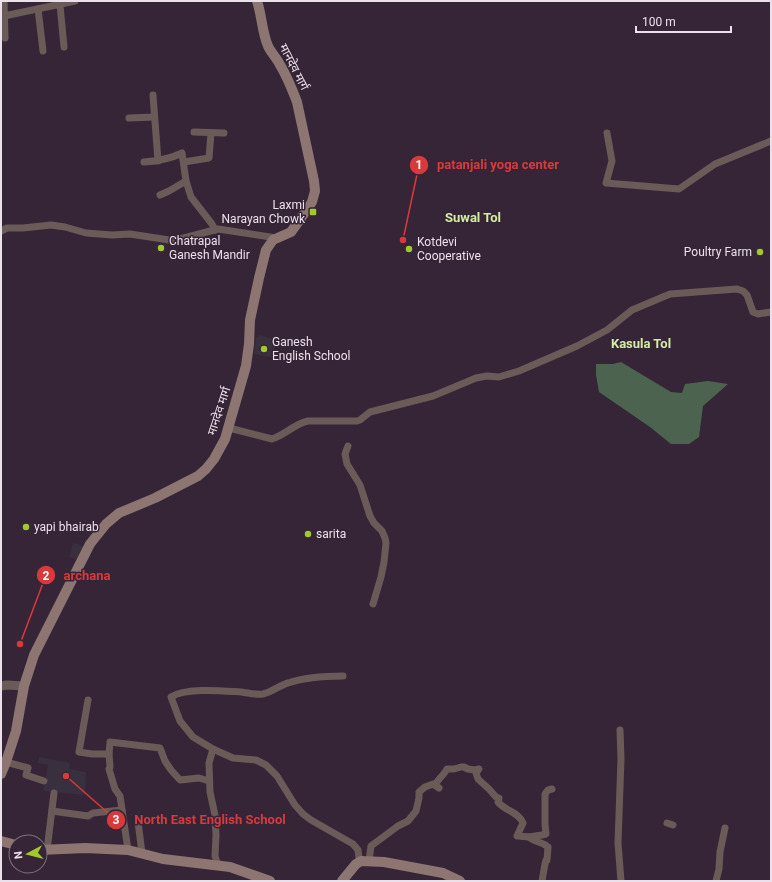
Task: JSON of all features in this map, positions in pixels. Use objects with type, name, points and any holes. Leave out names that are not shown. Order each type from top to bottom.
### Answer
[{"type":"main road","name":"मानदेव मार्ग","points":[[1,774],[16,731],[20,716],[24,686],[34,655],[90,544],[99,531],[119,513],[155,498],[198,476],[214,459],[225,439],[246,366],[250,320],[266,250],[273,240],[290,232],[312,202],[315,190],[314,181],[296,102],[280,64],[268,46],[257,1]]},
{"type":"main road","points":[[48,850],[85,848],[128,850],[163,859],[230,867],[270,881]]},
{"type":"main road","points":[[342,881],[356,864],[365,861],[384,862],[443,873],[460,881]]},
{"type":"street","points":[[4,1],[5,38]]},
{"type":"street","points":[[4,16],[38,9],[45,4],[60,5],[75,1]]},
{"type":"street","points":[[60,5],[64,47]]},
{"type":"street","points":[[38,9],[43,51]]},
{"type":"street","points":[[153,95],[158,161]]},
{"type":"street","points":[[129,118],[154,117]]},
{"type":"street","points":[[194,132],[224,133]]},
{"type":"street","points":[[184,162],[209,158],[211,133]]},
{"type":"street","points":[[606,133],[612,161],[606,183],[679,189],[715,164],[771,141]]},
{"type":"street","points":[[144,162],[158,161],[182,153],[186,181],[191,197],[215,230]]},
{"type":"street","points":[[160,195],[170,192],[186,181]]},
{"type":"street","points":[[1,231],[6,228],[51,225],[65,226],[86,233],[112,235],[130,234],[170,240],[218,229],[277,238]]},
{"type":"street","points":[[229,428],[272,439],[278,437],[302,422],[357,421],[370,412],[433,396],[476,378],[499,376],[519,371],[577,346],[607,330],[632,310],[670,294],[737,289],[744,291],[747,295],[753,312],[758,314],[771,312]]},
{"type":"street","points":[[348,446],[345,454],[347,464],[360,485],[370,516],[374,523],[382,531],[386,543],[384,562],[373,604]]},
{"type":"street","points":[[343,676],[297,680],[286,683],[263,694],[214,690],[194,691],[171,697],[180,722],[193,737],[212,750],[233,758],[256,760],[272,769],[303,814],[353,844],[358,850],[359,858],[365,861],[371,846],[398,826],[408,821],[416,811],[419,792],[433,784],[437,786],[440,778],[447,769],[461,767],[475,770],[479,769],[476,773],[478,779],[496,797],[499,798],[498,802],[501,805],[514,812],[523,820],[517,836],[529,837],[546,834],[545,794],[548,790],[552,789]]},
{"type":"street","points":[[1,686],[24,686]]},
{"type":"street","points":[[88,700],[79,752],[109,754]]},
{"type":"street","points":[[620,730],[618,843],[621,881]]},
{"type":"street","points":[[128,850],[120,796],[115,789],[109,769],[110,742],[160,748],[170,770],[180,780],[199,778],[209,781]]},
{"type":"street","points":[[212,750],[209,763],[209,781],[215,815],[215,856],[218,865]]},
{"type":"street","points":[[6,762],[28,768],[26,775],[44,781]]},
{"type":"street","points":[[47,834],[54,793]]},
{"type":"street","points":[[52,811],[88,816],[93,813],[122,810]]},
{"type":"street","points":[[138,822],[142,853]]},
{"type":"street","points":[[716,881],[725,828]]},
{"type":"street","points":[[529,837],[531,840],[545,844],[548,847],[548,860],[546,860],[542,881]]},
{"type":"shaded area","name":"Ganesh English School","points":[[260,335],[277,340],[271,357],[254,354],[256,338]]},
{"type":"shaded area","points":[[73,543],[83,547],[80,556],[76,559],[69,557]]},
{"type":"shaded area","points":[[39,757],[70,763],[69,769],[86,772],[85,795],[43,791],[48,765],[38,763]]},
{"type":"green space","points":[[621,362],[671,392],[682,393],[685,384],[708,381],[728,384],[703,406],[699,437],[689,444],[671,444],[650,427],[599,392],[596,364],[613,364]]},
{"type":"place","name":"Laxmi Narayan Chowk","points":[[313,212]]},
{"type":"place","name":"patanjali yoga center","points":[[403,240]]},
{"type":"place","name":"Chatrapal Ganesh Mandir","points":[[161,248]]},
{"type":"place","name":"Kotdevi Cooperative","points":[[409,249]]},
{"type":"place","name":"Poultry Farm","points":[[760,252]]},
{"type":"place","name":"Ganesh English School","points":[[264,349]]},
{"type":"place","name":"yapi bhairab","points":[[26,527]]},
{"type":"place","name":"sarita","points":[[308,534]]},
{"type":"place","name":"archana","points":[[20,644]]},
{"type":"place","name":"North East English School","points":[[66,776]]},
{"type":"district","name":"Suwal Tol","points":[[473,217]]},
{"type":"district","name":"Kasula Tol","points":[[641,343]]}]
